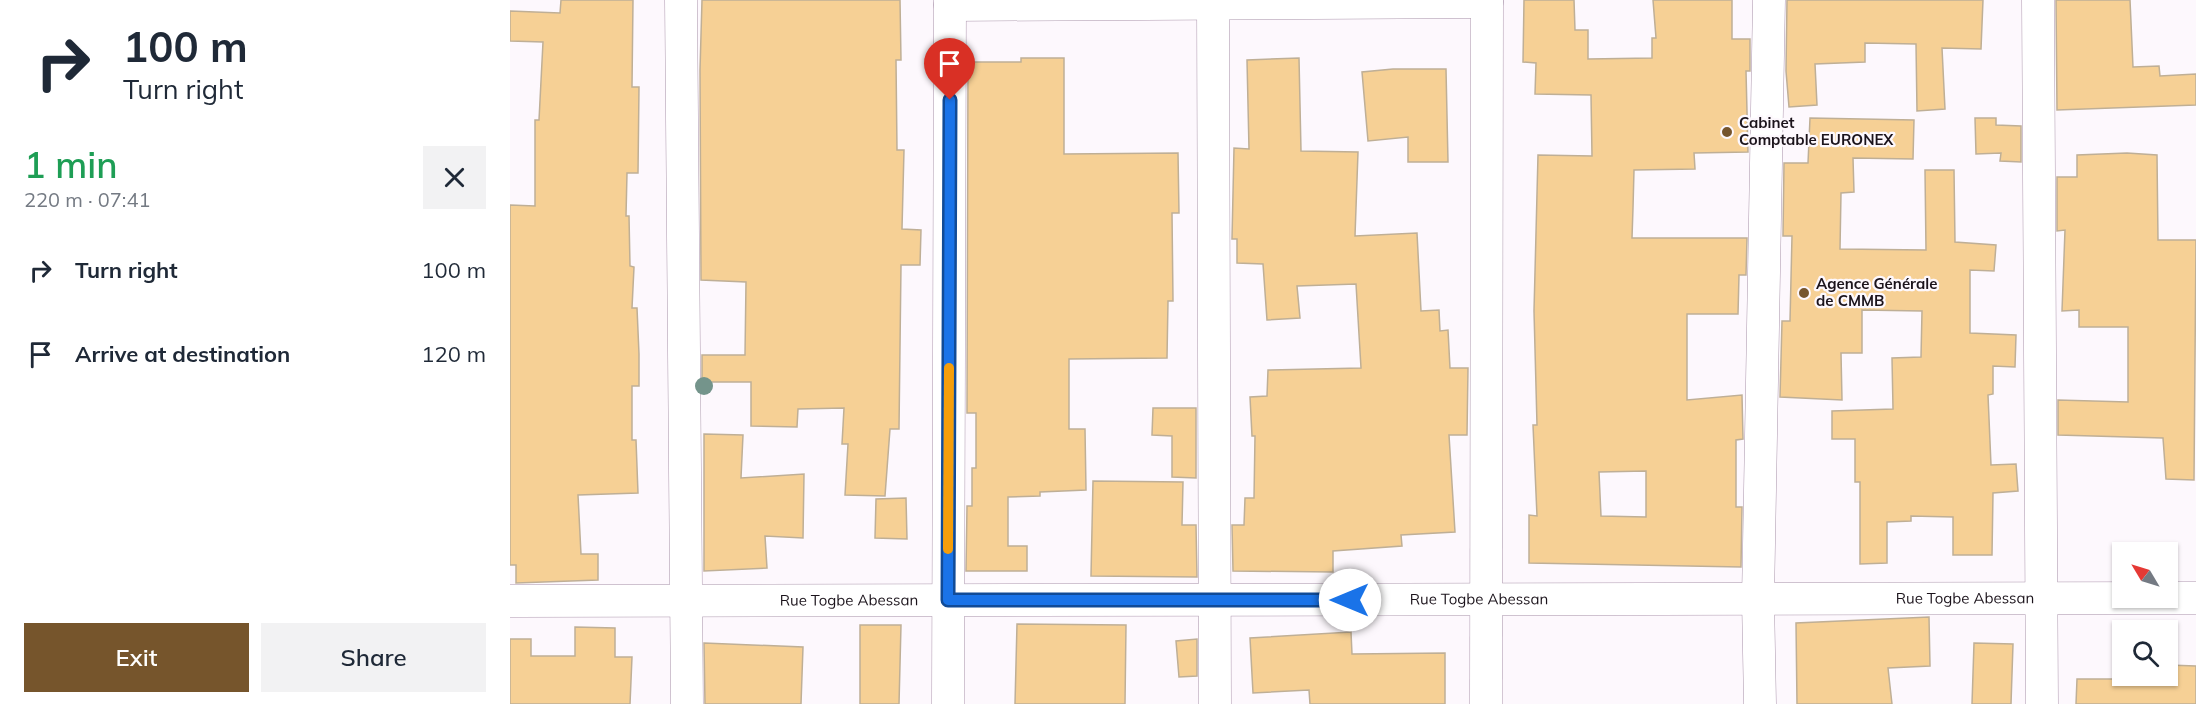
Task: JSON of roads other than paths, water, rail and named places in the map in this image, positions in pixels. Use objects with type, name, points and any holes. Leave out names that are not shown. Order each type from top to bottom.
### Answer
[{"type":"street","points":[[681,0],[687,704]]},
{"type":"street","points":[[1760,704],[1758,599],[1768,0]]},
{"type":"street","points":[[2037,0],[2042,704]]},
{"type":"street","points":[[948,704],[950,2],[1487,1],[1486,704]]},
{"type":"street","points":[[1213,2],[1215,704]]},
{"type":"street","name":"Rue Togbe Abessan","points":[[510,600],[2196,598]]},
{"type":"place","name":"Cabinet Comptable EURONEX","points":[[1727,132]]},
{"type":"place","name":"Agence Générale de CMMB","points":[[1804,293]]}]
